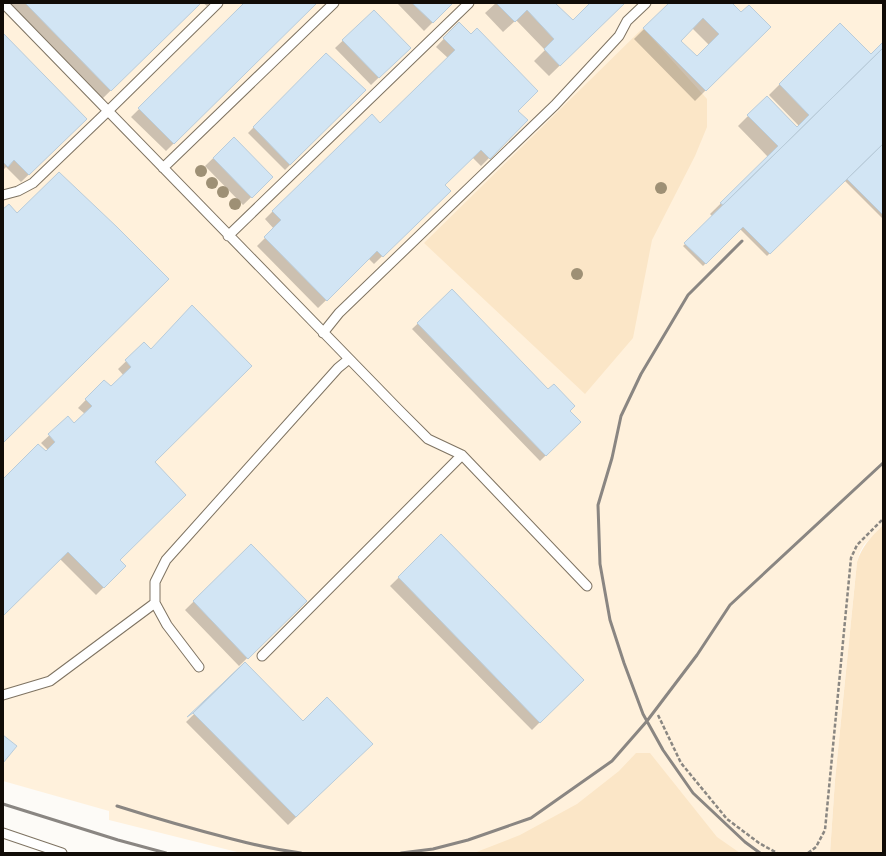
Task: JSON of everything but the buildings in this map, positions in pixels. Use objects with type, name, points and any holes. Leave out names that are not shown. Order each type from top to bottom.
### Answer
[{"type":"lane","points":[[3,3],[228,236],[428,439],[462,455],[587,586]]},
{"type":"lane","points":[[3,195],[18,191],[33,183],[218,3]]},
{"type":"lane","points":[[163,168],[334,3]]},
{"type":"lane","points":[[228,236],[469,3]]},
{"type":"lane","points":[[324,333],[339,313],[555,104],[619,36],[627,21],[646,3]]},
{"type":"lane","points":[[199,667],[167,625],[155,603],[155,582],[166,560],[338,368],[349,359]]},
{"type":"lane","points":[[262,656],[462,455]]},
{"type":"lane","points":[[3,695],[50,680],[155,603]]},
{"type":"lane","points":[[3,833],[62,853]]},
{"type":"path","points":[[808,853],[816,848],[824,830],[851,558],[857,545],[883,519]]},
{"type":"path","points":[[658,715],[681,763],[726,819],[759,844],[777,853]]},
{"type":"shaded area","points":[[3,3],[883,3],[883,525],[864,545],[857,562],[835,780],[830,853],[241,853],[109,820],[109,811],[3,781]]},
{"type":"shaded area","points":[[643,28],[707,99],[707,127],[695,156],[652,240],[633,338],[585,394],[424,243]]},
{"type":"shaded area","points":[[883,525],[883,853],[830,853],[835,780],[857,562],[864,546]]},
{"type":"shaded area","points":[[636,753],[650,753],[717,837],[740,853],[474,853],[520,835],[577,804],[619,771]]},
{"type":"railway","points":[[742,241],[688,295],[641,374],[621,416],[612,458],[598,505],[600,564],[610,620],[643,714],[663,750],[693,793],[745,842],[760,853]]},
{"type":"railway","points":[[401,853],[433,849],[468,840],[531,818],[612,761],[647,721],[697,655],[730,605],[883,463]]},
{"type":"railway","points":[[3,804],[118,840],[166,853]]},
{"type":"railway","points":[[117,806],[232,839],[301,853]]}]
